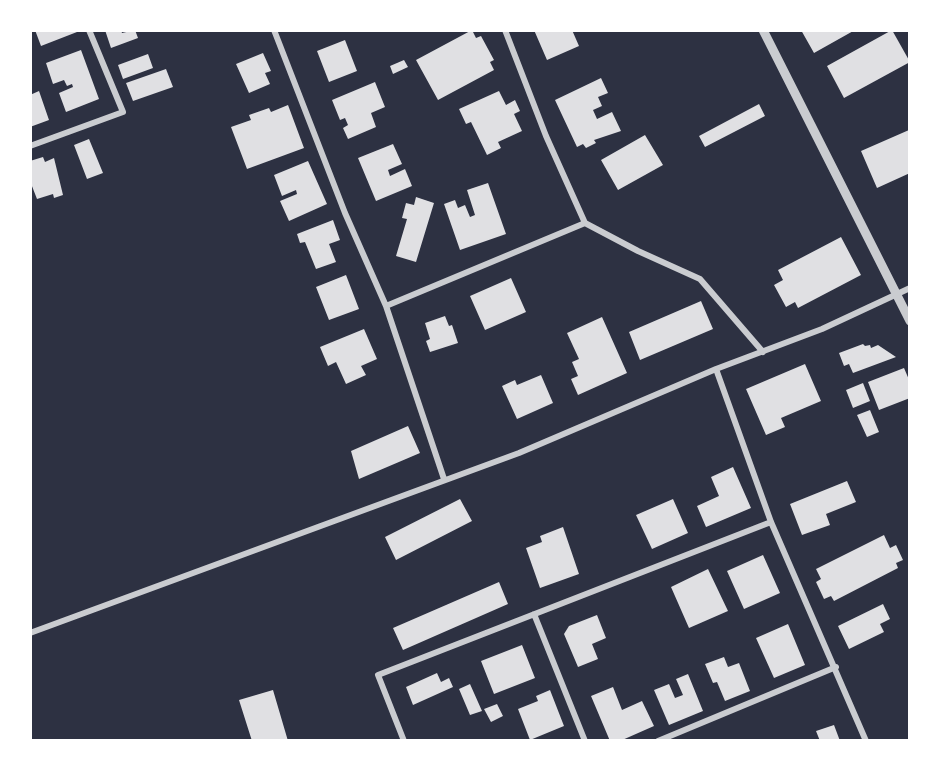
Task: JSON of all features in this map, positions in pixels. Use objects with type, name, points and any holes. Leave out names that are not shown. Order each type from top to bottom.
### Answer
[{"type":"street","points":[[30,146],[123,112],[89,30]]},
{"type":"street","points":[[274,30],[345,213],[386,306],[444,479]]},
{"type":"street","points":[[505,30],[546,136],[585,223],[700,279],[763,352]]},
{"type":"street","points":[[763,30],[910,321]]},
{"type":"street","points":[[386,306],[585,223]]},
{"type":"street","points":[[30,633],[519,453],[716,369],[822,329],[910,288]]},
{"type":"street","points":[[716,369],[771,522],[836,667],[866,741]]},
{"type":"street","points":[[404,741],[378,675],[771,522]]},
{"type":"street","points":[[534,614],[585,741]]},
{"type":"street","points":[[658,741],[836,667]]},
{"type":"building","points":[[35,30],[76,30],[77,32],[41,46]]},
{"type":"building","points":[[105,30],[121,30],[122,33],[135,30],[138,38],[111,48]]},
{"type":"building","points":[[472,30],[476,38],[481,36],[494,60],[490,62],[494,70],[438,100],[416,60]]},
{"type":"building","points":[[534,30],[572,30],[579,46],[547,60]]},
{"type":"building","points":[[801,30],[855,30],[814,53]]},
{"type":"building","points":[[892,30],[910,62],[844,98],[827,66]]},
{"type":"building","points":[[345,40],[357,71],[329,82],[317,51]]},
{"type":"building","points":[[81,50],[99,99],[66,112],[59,93],[73,87],[72,84],[67,86],[64,80],[53,84],[46,63]]},
{"type":"building","points":[[263,53],[271,71],[265,73],[270,84],[249,93],[236,64]]},
{"type":"building","points":[[148,54],[153,68],[123,79],[118,65]]},
{"type":"building","points":[[404,60],[408,67],[393,74],[390,66]]},
{"type":"building","points":[[166,69],[173,87],[133,101],[126,83]]},
{"type":"building","points":[[601,78],[608,93],[598,97],[602,106],[593,110],[597,119],[612,112],[621,131],[594,140],[596,143],[586,148],[583,144],[577,147],[555,100]]},
{"type":"building","points":[[375,82],[385,107],[371,113],[376,127],[348,139],[343,128],[348,125],[345,118],[340,120],[332,100]]},
{"type":"building","points":[[39,91],[49,120],[30,127],[30,95]]},
{"type":"building","points":[[499,91],[506,105],[515,100],[520,111],[514,114],[522,131],[498,142],[501,148],[487,155],[471,122],[466,124],[459,109]]},
{"type":"building","points":[[759,104],[765,116],[705,147],[699,136]]},
{"type":"building","points":[[288,105],[304,148],[247,169],[231,127],[251,120],[249,115],[269,108],[271,112]]},
{"type":"building","points":[[909,130],[910,173],[877,188],[861,151]]},
{"type":"building","points":[[645,135],[663,165],[618,190],[601,160]]},
{"type":"building","points":[[89,139],[103,173],[87,179],[74,145]]},
{"type":"building","points":[[393,144],[402,164],[388,170],[390,176],[405,169],[412,186],[376,201],[358,158]]},
{"type":"building","points":[[43,157],[45,162],[54,158],[63,195],[54,198],[53,194],[37,199],[30,181],[30,161]]},
{"type":"building","points":[[308,161],[327,204],[289,221],[280,201],[297,194],[296,190],[282,196],[274,175]]},
{"type":"building","points":[[488,183],[506,234],[460,250],[444,204],[455,200],[458,208],[465,205],[470,217],[475,215],[467,190]]},
{"type":"building","points":[[416,197],[434,203],[416,262],[396,256],[407,219],[402,218],[406,203],[414,205]]},
{"type":"building","points":[[333,220],[340,240],[329,244],[336,262],[316,269],[305,242],[300,243],[297,234]]},
{"type":"building","points":[[841,237],[861,275],[798,308],[795,302],[786,307],[774,285],[783,280],[778,270]]},
{"type":"building","points":[[346,275],[359,309],[329,320],[316,287]]},
{"type":"building","points":[[511,278],[526,312],[485,330],[470,296]]},
{"type":"building","points":[[701,301],[713,329],[640,360],[629,332]]},
{"type":"building","points":[[445,316],[449,326],[452,325],[458,343],[430,352],[426,341],[430,339],[425,323]]},
{"type":"building","points":[[602,317],[627,373],[578,395],[571,379],[578,376],[572,362],[579,359],[567,333]]},
{"type":"building","points":[[364,329],[377,359],[361,366],[366,375],[346,384],[336,362],[328,366],[320,347]]},
{"type":"building","points":[[863,344],[870,345],[871,348],[878,345],[896,357],[853,373],[849,364],[844,366],[839,353]]},
{"type":"building","points":[[805,364],[821,401],[781,418],[785,427],[766,435],[746,389]]},
{"type":"building","points":[[904,368],[910,382],[910,398],[879,410],[868,382]]},
{"type":"building","points":[[541,375],[553,403],[517,419],[502,386],[515,380],[517,385]]},
{"type":"building","points":[[863,383],[870,401],[853,408],[846,390]]},
{"type":"building","points":[[870,410],[879,432],[867,437],[857,415]]},
{"type":"building","points":[[408,426],[420,453],[359,479],[351,451]]},
{"type":"building","points":[[733,467],[751,508],[706,527],[697,506],[719,496],[711,477]]},
{"type":"building","points":[[847,481],[856,502],[826,514],[830,525],[802,535],[790,504]]},
{"type":"building","points":[[460,499],[472,521],[396,560],[385,537]]},
{"type":"building","points":[[673,499],[688,533],[652,549],[636,515]]},
{"type":"building","points":[[563,527],[579,574],[540,588],[526,548],[542,542],[540,536]]},
{"type":"building","points":[[884,535],[890,548],[896,545],[903,560],[896,563],[898,568],[834,601],[831,596],[824,599],[816,582],[821,579],[816,569]]},
{"type":"building","points":[[763,555],[780,593],[744,609],[727,571]]},
{"type":"building","points":[[708,569],[728,611],[689,628],[671,587]]},
{"type":"building","points":[[499,582],[508,604],[403,650],[393,628]]},
{"type":"building","points":[[883,604],[890,619],[880,624],[884,632],[849,649],[838,626]]},
{"type":"building","points":[[597,615],[606,638],[592,644],[598,659],[578,667],[564,634],[569,626]]},
{"type":"building","points":[[788,624],[805,665],[774,678],[756,638]]},
{"type":"building","points":[[522,645],[535,678],[494,694],[481,661]]},
{"type":"building","points":[[724,657],[728,667],[739,663],[750,691],[725,701],[717,682],[713,683],[705,664]]},
{"type":"building","points":[[437,673],[441,682],[449,678],[453,687],[413,705],[406,687]]},
{"type":"building","points":[[688,674],[703,711],[669,725],[654,690],[669,684],[675,698],[683,695],[676,679]]},
{"type":"building","points":[[470,684],[482,711],[470,715],[459,689]]},
{"type":"building","points":[[613,687],[622,710],[642,701],[654,726],[620,741],[610,741],[591,696]]},
{"type":"building","points":[[273,690],[288,741],[252,741],[239,700]]},
{"type":"building","points":[[550,690],[564,726],[530,740],[518,709],[538,701],[536,696]]},
{"type":"building","points":[[497,704],[503,716],[491,722],[484,709]]},
{"type":"building","points":[[834,725],[840,741],[820,741],[816,731]]}]
